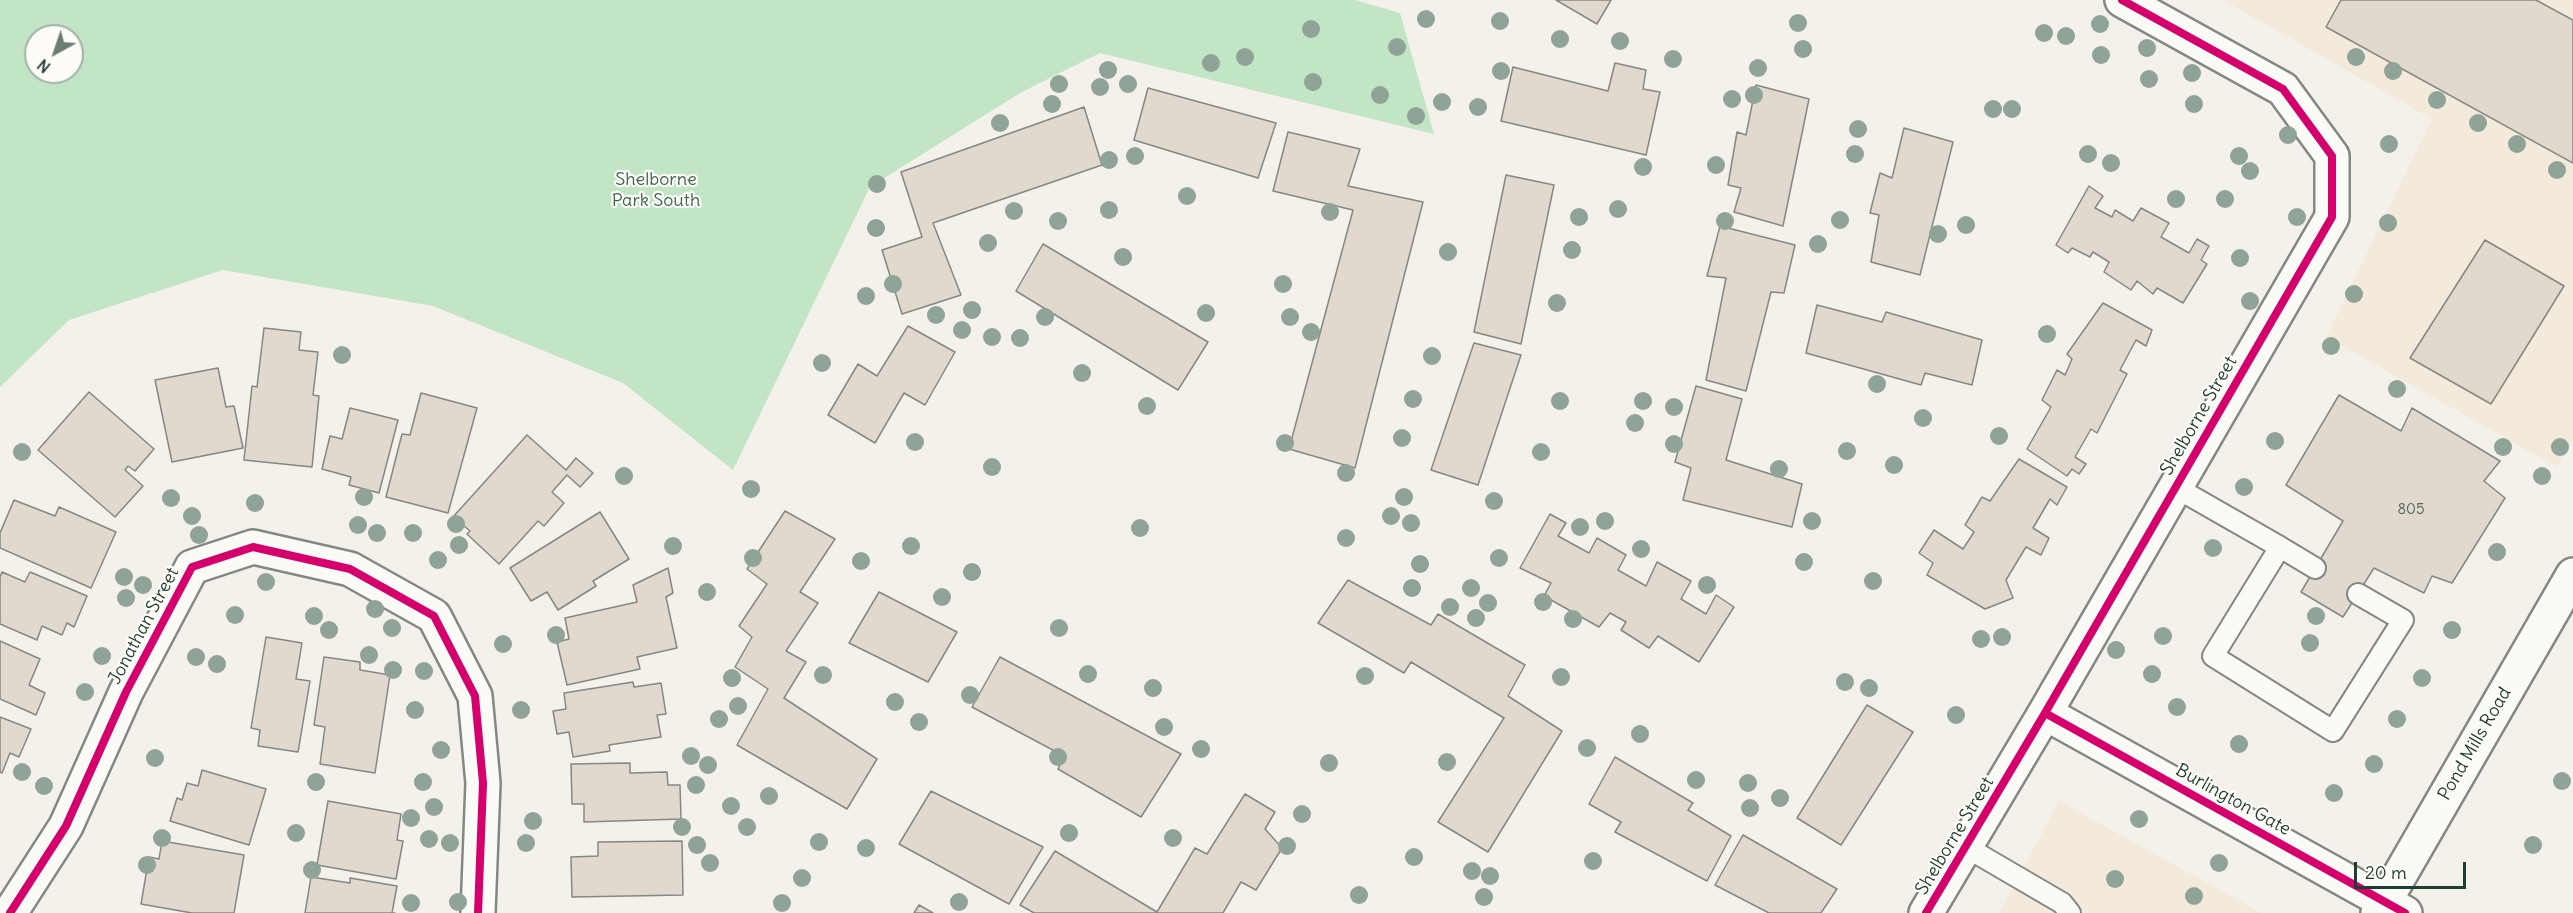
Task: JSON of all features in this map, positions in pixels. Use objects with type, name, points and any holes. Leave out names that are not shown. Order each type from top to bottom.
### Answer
[{"type":"street","name":"Shelborne Street","points":[[1926,913],[2045,713],[2332,217],[2332,156],[2283,89],[2122,0]]},
{"type":"street","name":"Jonathan Street","points":[[9,913],[66,826],[126,692],[192,567],[252,547],[350,569],[434,616],[475,696],[483,783],[478,913]]},
{"type":"street","name":"Pond Mills Road","points":[[2389,909],[2573,575]]},
{"type":"street","name":"Burlington Gate","points":[[2045,713],[2389,909]]},
{"type":"lane","points":[[2175,487],[2315,568]]},
{"type":"lane","points":[[2280,547],[2213,656],[2334,731],[2403,620],[2358,594]]},
{"type":"lane","points":[[1966,847],[2062,903],[2070,913]]},
{"type":"shaded area","points":[[2223,0],[2573,0],[2573,439],[2557,467],[2326,337],[2432,119]]},
{"type":"shaded area","points":[[2059,801],[2262,913],[1999,913]]},
{"type":"green space","name":"Shelborne Park South","points":[[0,0],[1355,0],[1400,13],[1434,134],[1100,53],[1020,93],[870,187],[733,470],[623,383],[433,306],[223,270],[69,320],[0,387]]},
{"type":"building","points":[[1556,0],[1611,0],[1597,24]]},
{"type":"building","points":[[2341,0],[2536,0],[2573,20],[2573,163],[2326,27]]},
{"type":"building","points":[[1615,63],[1646,70],[1643,89],[1660,92],[1646,155],[1501,121],[1513,67],[1608,91]]},
{"type":"building","points":[[1756,85],[1809,99],[1783,226],[1734,212],[1741,188],[1728,185],[1737,132],[1746,135]]},
{"type":"building","points":[[1148,88],[1276,123],[1258,178],[1134,140]]},
{"type":"building","points":[[1084,107],[1102,165],[933,223],[961,295],[902,314],[882,250],[922,237],[901,172]]},
{"type":"building","points":[[1904,128],[1953,142],[1920,275],[1871,262],[1879,215],[1870,213],[1880,173],[1892,178]]},
{"type":"building","points":[[1288,132],[1360,149],[1348,186],[1423,202],[1355,468],[1289,449],[1353,210],[1273,191]]},
{"type":"building","points":[[1506,175],[1554,185],[1521,344],[1474,332]]},
{"type":"building","points":[[2089,186],[2103,196],[2095,208],[2112,217],[2115,210],[2133,221],[2141,208],[2169,223],[2161,237],[2189,253],[2197,239],[2209,246],[2201,260],[2207,264],[2183,303],[2157,288],[2153,294],[2137,281],[2131,290],[2104,272],[2109,262],[2093,252],[2090,257],[2072,248],[2068,253],[2056,245]]},
{"type":"building","points":[[1720,226],[1795,245],[1784,293],[1771,292],[1746,391],[1706,380],[1726,278],[1707,276]]},
{"type":"building","points":[[2485,240],[2564,286],[2491,404],[2410,358]]},
{"type":"building","points":[[1043,244],[1208,342],[1178,390],[1016,291]]},
{"type":"building","points":[[2103,303],[2152,330],[2146,346],[2136,340],[2120,370],[2127,374],[2097,433],[2091,429],[2075,457],[2086,464],[2079,474],[2072,469],[2067,476],[2027,449],[2051,407],[2042,400],[2057,370],[2065,375],[2072,359],[2067,354]]},
{"type":"building","points":[[1817,305],[1882,322],[1886,312],[1982,340],[1972,385],[1925,373],[1921,385],[1806,353]]},
{"type":"building","points":[[908,326],[955,352],[925,405],[904,393],[875,443],[828,415],[858,364],[877,376]]},
{"type":"building","points":[[264,328],[301,332],[299,350],[318,352],[313,395],[319,396],[312,467],[244,460],[252,386],[257,387]]},
{"type":"building","points":[[1474,343],[1521,355],[1478,485],[1431,470]]},
{"type":"building","points":[[218,368],[226,407],[234,406],[243,448],[172,462],[155,380]]},
{"type":"building","points":[[1696,386],[1742,399],[1726,460],[1802,484],[1792,527],[1683,500],[1691,468],[1675,462]]},
{"type":"building","points":[[89,392],[154,449],[135,471],[128,466],[125,470],[143,486],[115,517],[38,450]]},
{"type":"building","points":[[421,393],[477,408],[448,513],[386,497],[402,434],[410,435]]},
{"type":"building","points":[[2339,395],[2401,431],[2412,408],[2500,461],[2484,481],[2505,498],[2452,583],[2432,576],[2424,593],[2374,568],[2343,617],[2301,592],[2343,521],[2286,485]]},
{"type":"building","points":[[350,408],[398,420],[379,493],[349,485],[351,477],[322,469],[330,436],[342,439]]},
{"type":"building","points":[[527,435],[566,470],[576,458],[593,473],[580,487],[567,475],[552,492],[564,503],[544,526],[538,521],[499,564],[467,534],[470,531],[453,517]]},
{"type":"building","points":[[2019,459],[2067,487],[2057,505],[2050,499],[2033,528],[2049,538],[2041,555],[2026,547],[2006,580],[2013,598],[1985,609],[1927,575],[1933,563],[1919,553],[1934,530],[1963,549],[1974,532],[1965,525],[1982,497],[1990,501]]},
{"type":"building","points":[[14,500],[55,516],[59,507],[116,532],[91,588],[0,548],[0,533]]},
{"type":"building","points":[[785,511],[835,539],[800,592],[818,603],[786,651],[806,662],[784,698],[877,759],[847,809],[737,745],[768,689],[735,667],[752,637],[739,626],[767,584],[747,569]]},
{"type":"building","points":[[600,512],[629,559],[593,581],[596,586],[558,610],[547,592],[531,601],[510,568]]},
{"type":"building","points":[[1550,514],[1566,523],[1558,536],[1589,553],[1597,538],[1626,555],[1618,570],[1646,586],[1657,562],[1691,581],[1681,599],[1706,614],[1716,595],[1734,607],[1699,662],[1658,636],[1649,648],[1621,630],[1626,622],[1610,613],[1599,627],[1544,596],[1551,583],[1520,568]]},
{"type":"building","points":[[668,568],[673,593],[666,597],[677,648],[637,657],[640,669],[567,685],[557,642],[569,639],[565,618],[637,602],[633,585]]},
{"type":"building","points":[[2,572],[25,582],[30,572],[87,596],[74,627],[67,623],[62,635],[42,626],[37,640],[0,624],[0,577]]},
{"type":"building","points":[[1348,580],[1431,625],[1438,614],[1525,665],[1508,696],[1562,731],[1488,852],[1438,822],[1504,718],[1411,662],[1404,673],[1318,623]]},
{"type":"building","points":[[879,592],[957,632],[928,682],[849,643]]},
{"type":"building","points":[[266,637],[302,643],[296,679],[310,681],[298,752],[258,746],[260,730],[251,728]]},
{"type":"building","points":[[0,641],[40,659],[29,685],[45,693],[36,715],[0,699]]},
{"type":"building","points":[[324,657],[360,662],[360,670],[390,675],[375,773],[320,764],[325,727],[314,725]]},
{"type":"building","points":[[1000,657],[1181,754],[1141,817],[1058,769],[1064,756],[972,707]]},
{"type":"building","points":[[633,682],[634,687],[661,683],[666,714],[657,715],[661,737],[609,745],[610,751],[573,757],[569,732],[557,734],[553,711],[566,709],[564,693]]},
{"type":"building","points":[[1867,705],[1913,732],[1841,845],[1797,818]]},
{"type":"building","points":[[0,717],[31,729],[19,757],[10,753],[2,773],[0,772]]},
{"type":"building","points":[[1615,757],[1693,803],[1688,810],[1731,836],[1707,881],[1615,832],[1621,822],[1589,804]]},
{"type":"building","points":[[630,763],[630,773],[667,772],[668,785],[680,785],[681,819],[584,822],[584,804],[572,804],[571,764]]},
{"type":"building","points":[[202,770],[266,789],[249,845],[170,821],[177,798],[182,800],[187,783],[198,786]]},
{"type":"building","points":[[931,791],[1043,847],[1009,904],[899,844]]},
{"type":"building","points":[[1245,794],[1275,812],[1265,829],[1282,848],[1256,890],[1241,882],[1223,913],[1034,913],[1020,905],[1055,851],[1157,912],[1195,848],[1207,854]]},
{"type":"building","points":[[328,801],[401,814],[397,840],[403,841],[396,879],[317,865]]},
{"type":"building","points":[[1743,835],[1837,889],[1821,913],[1769,913],[1715,885]]},
{"type":"building","points":[[162,841],[244,855],[234,913],[192,913],[141,904],[149,857],[159,859]]},
{"type":"building","points":[[682,841],[683,895],[572,897],[571,857],[598,856],[598,842]]},
{"type":"building","points":[[311,877],[350,883],[350,878],[397,886],[392,913],[305,913]]},
{"type":"building","points":[[919,905],[933,913],[914,913]]},
{"type":"cycle path","points":[[1926,913],[2045,713],[2332,217],[2332,156],[2283,89],[2122,0]]},
{"type":"cycle path","points":[[10,913],[66,826],[126,692],[192,567],[253,547],[350,569],[434,616],[475,696],[483,783],[478,913]]},
{"type":"cycle path","points":[[2045,713],[2405,913]]}]
